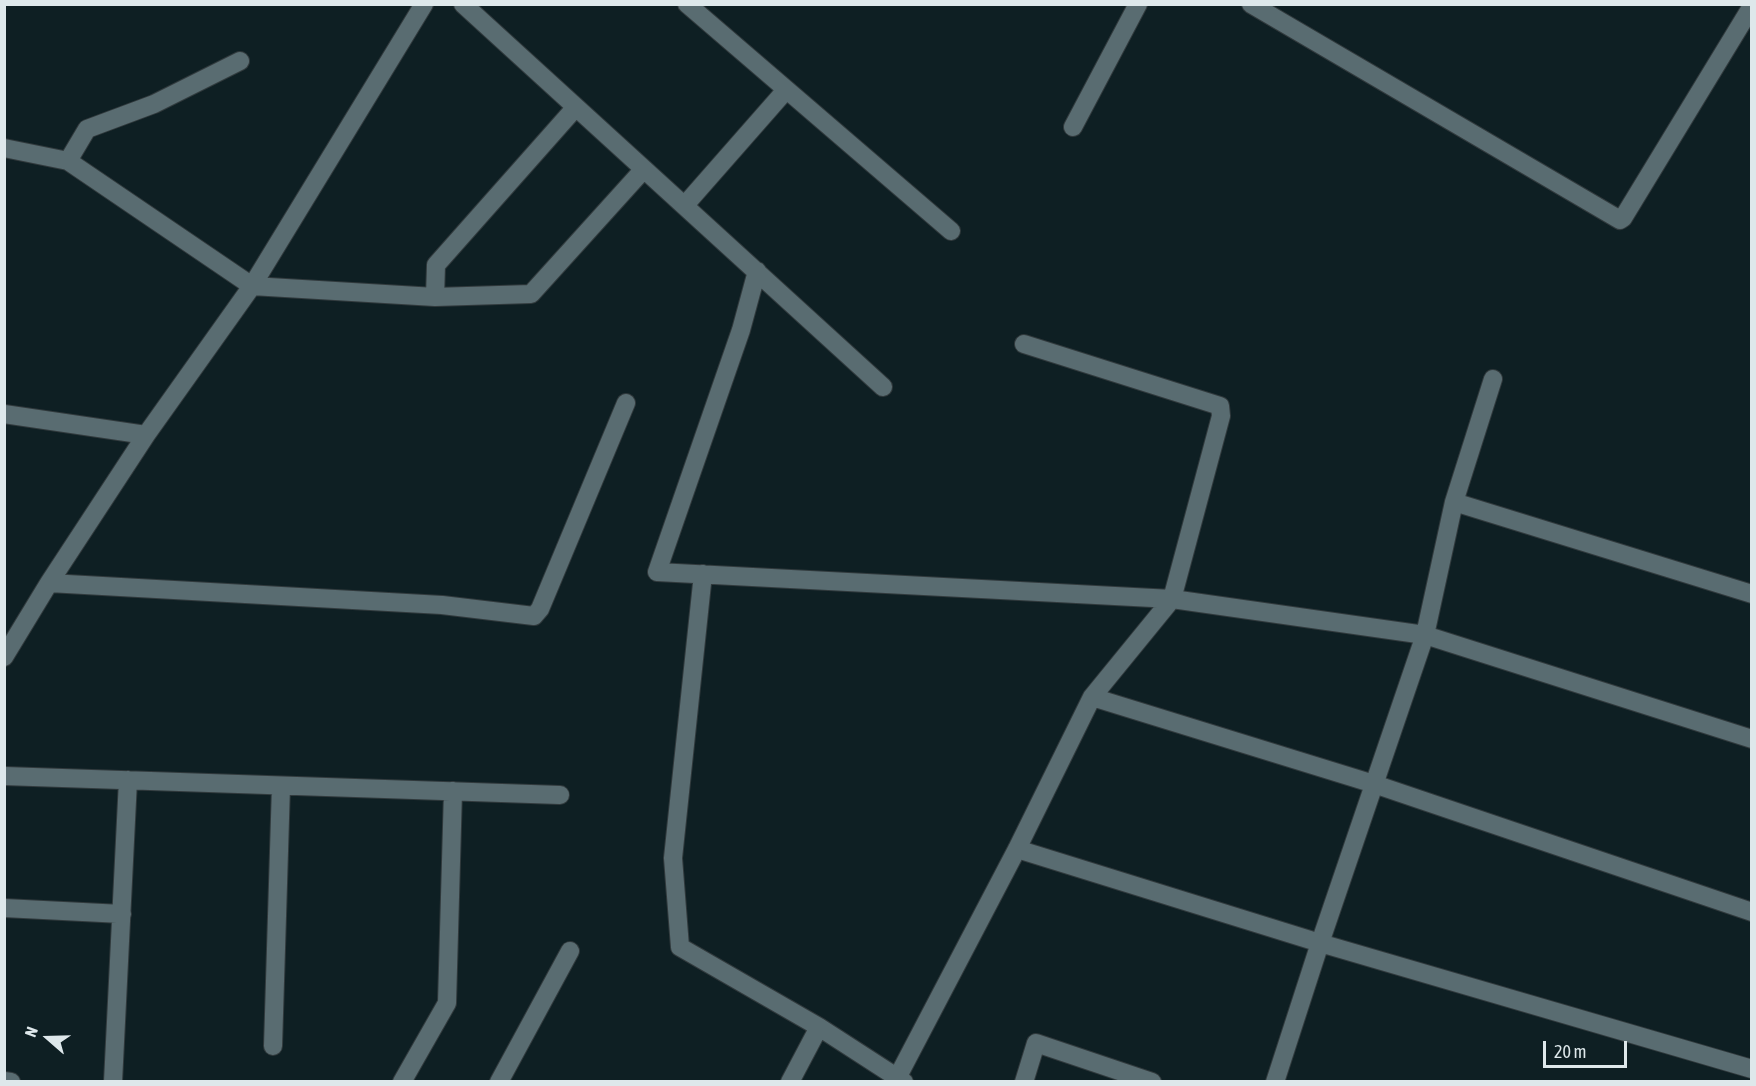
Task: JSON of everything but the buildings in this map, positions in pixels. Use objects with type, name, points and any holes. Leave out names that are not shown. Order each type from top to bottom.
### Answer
[{"type":"street","points":[[4,657],[49,583],[146,435],[252,286],[424,4]]},
{"type":"street","points":[[463,4],[884,387]]},
{"type":"street","points":[[687,4],[951,231]]},
{"type":"street","points":[[1073,127],[1138,4]]},
{"type":"street","points":[[1251,4],[1620,220],[1752,6]]},
{"type":"street","points":[[68,161],[87,129],[154,104],[240,61]]},
{"type":"street","points":[[685,206],[786,90]]},
{"type":"street","points":[[435,297],[436,265],[576,107]]},
{"type":"street","points":[[4,148],[68,161],[252,286],[435,297],[531,294],[644,169]]},
{"type":"street","points":[[757,271],[741,330],[657,572],[1172,599],[1425,634],[1752,739]]},
{"type":"street","points":[[703,574],[673,858],[680,947],[819,1027],[898,1080],[1092,697],[1172,599],[1221,416],[1220,406],[1024,344]]},
{"type":"street","points":[[1275,1082],[1425,634],[1454,502],[1493,379]]},
{"type":"street","points":[[49,583],[442,605],[534,616],[540,609],[626,403]]},
{"type":"street","points":[[4,414],[146,435]]},
{"type":"street","points":[[1454,502],[1752,594]]},
{"type":"street","points":[[1092,697],[1374,784],[1752,912]]},
{"type":"street","points":[[4,776],[560,795]]},
{"type":"street","points":[[114,1082],[128,780]]},
{"type":"street","points":[[273,1046],[281,786]]},
{"type":"street","points":[[402,1082],[447,1003],[453,791]]},
{"type":"street","points":[[1017,849],[1320,943],[1752,1069]]},
{"type":"street","points":[[4,908],[122,914]]},
{"type":"street","points":[[499,1082],[570,951]]},
{"type":"street","points":[[790,1082],[819,1027]]},
{"type":"street","points":[[1024,1082],[1036,1042],[1152,1082]]},
{"type":"street","points":[[4,1080],[11,1082]]}]
